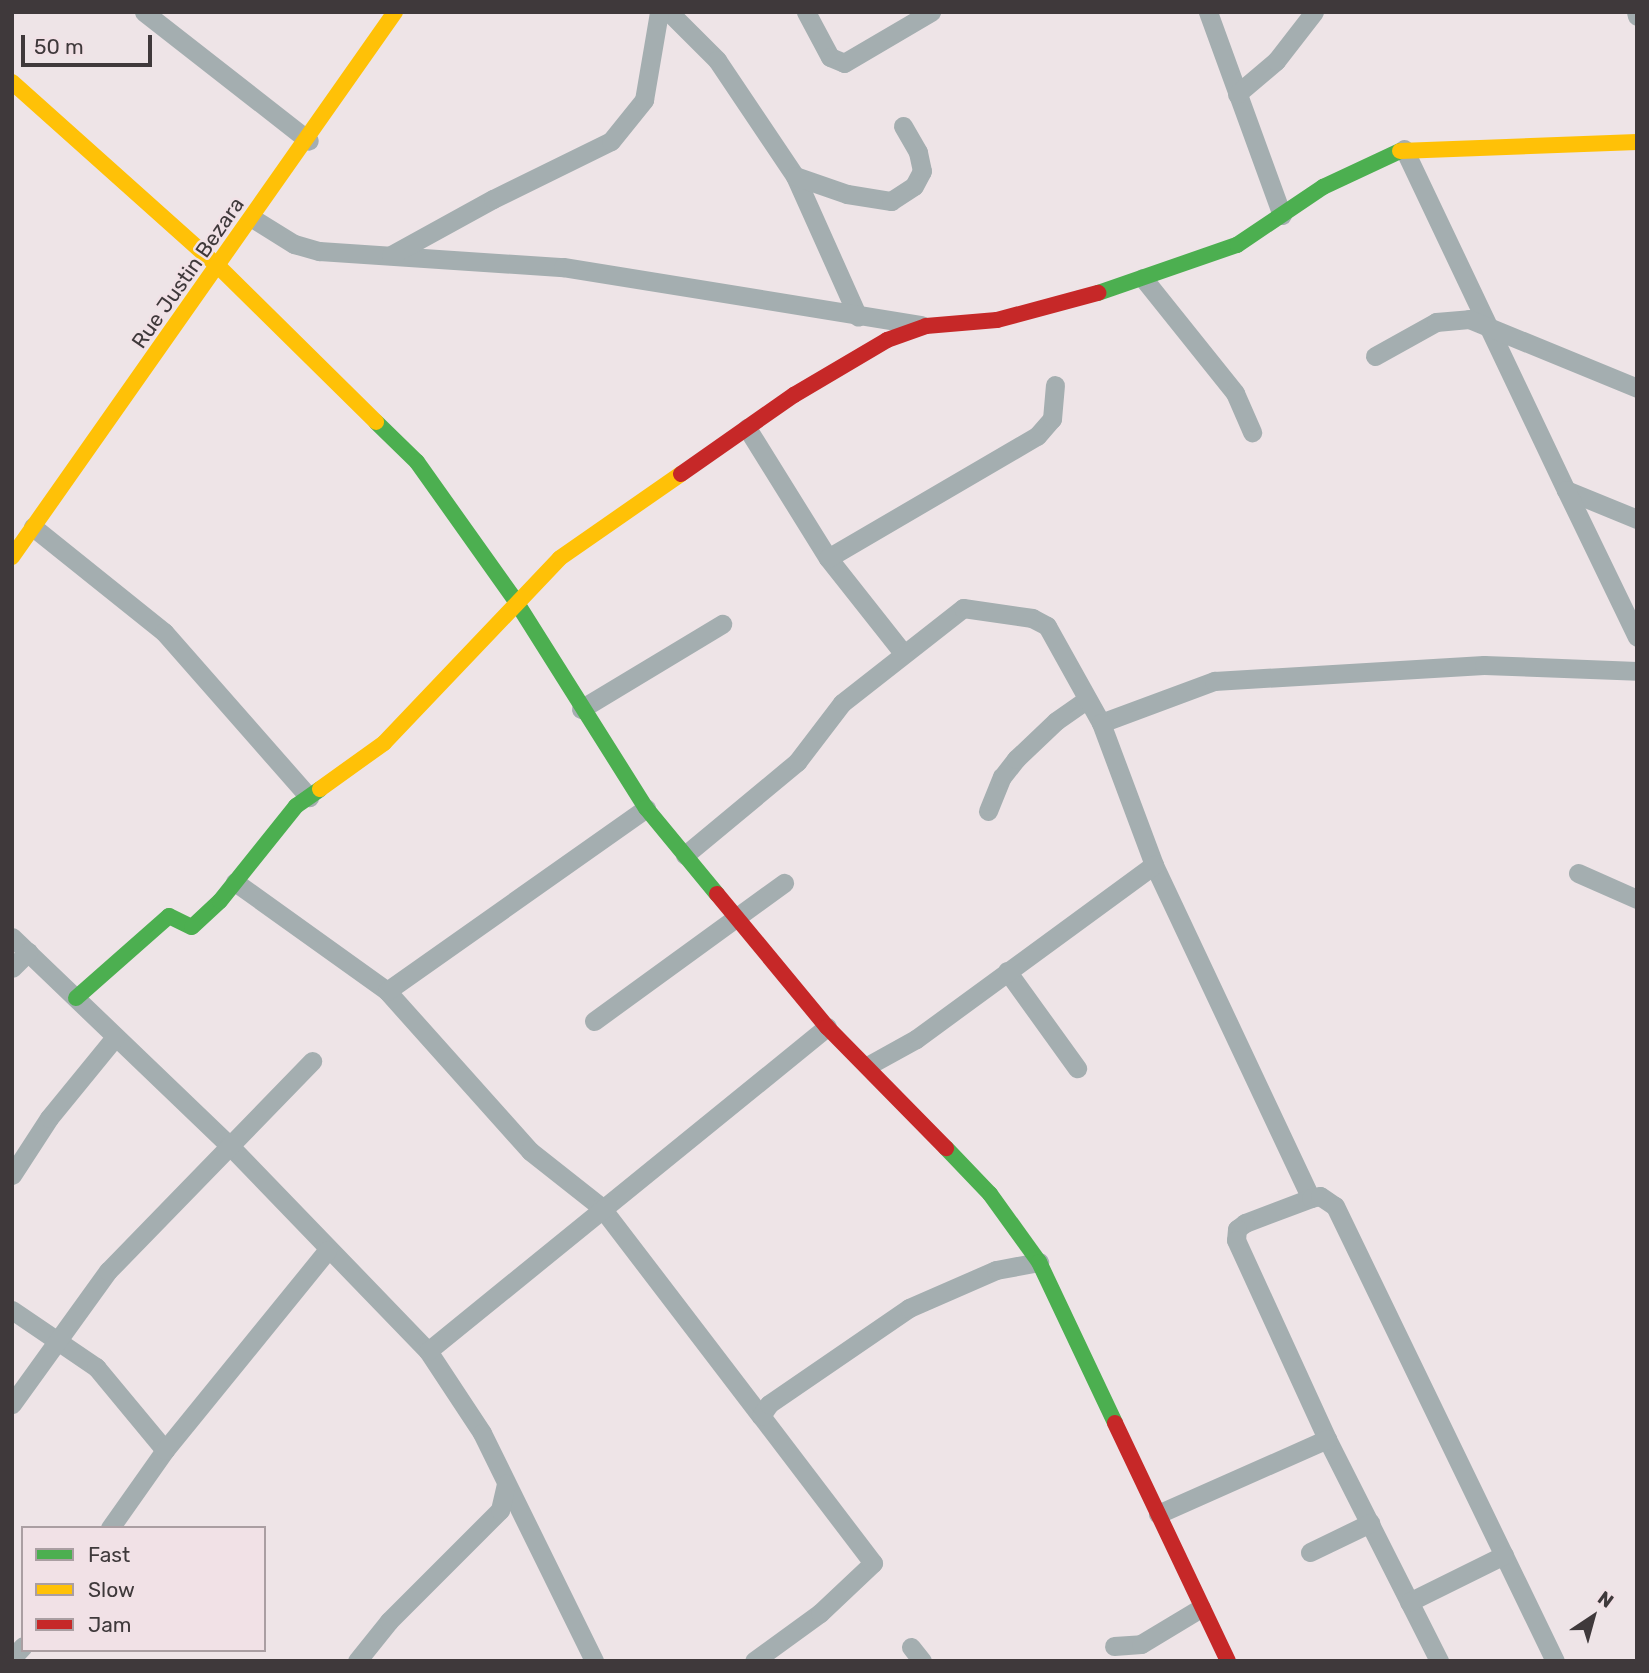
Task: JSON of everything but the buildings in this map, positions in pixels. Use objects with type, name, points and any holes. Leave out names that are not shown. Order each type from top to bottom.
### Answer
[{"type":"street","points":[[144,12],[309,141]]},
{"type":"street","name":"Rue Justin Bezara","points":[[12,557],[309,141],[396,12]]},
{"type":"street","points":[[390,256],[493,199],[611,141],[644,100],[659,12]]},
{"type":"street","points":[[669,12],[717,61],[795,176],[858,317]]},
{"type":"street","points":[[806,12],[830,57],[844,63],[932,12]]},
{"type":"street","points":[[1208,12],[1282,215]]},
{"type":"street","points":[[1237,94],[1276,61],[1314,12]]},
{"type":"street","points":[[12,82],[218,266],[417,462],[516,600],[581,709],[646,808],[827,1027],[869,1065],[990,1194],[1039,1262],[1228,1661]]},
{"type":"street","points":[[795,176],[847,194],[891,201],[914,186],[922,171],[918,152],[903,126]]},
{"type":"street","points":[[252,218],[294,244],[390,256],[563,267],[926,326],[997,320],[1055,308],[1237,245],[1324,187],[1404,149],[1637,142]]},
{"type":"street","points":[[1404,149],[1637,637]]},
{"type":"street","points":[[1143,278],[1235,393],[1252,432]]},
{"type":"street","points":[[1375,356],[1436,322],[1469,320],[1637,388]]},
{"type":"street","points":[[76,998],[169,916],[192,927],[309,797],[384,743],[499,623],[516,600],[560,558],[747,428],[863,353],[926,326]]},
{"type":"street","points":[[828,558],[1037,436],[1052,419],[1055,385]]},
{"type":"street","points":[[747,428],[828,558],[902,653]]},
{"type":"street","points":[[1566,491],[1637,519]]},
{"type":"street","points":[[33,527],[164,632],[309,797]]},
{"type":"street","points":[[685,855],[797,762],[842,703],[902,653],[963,608],[1032,618],[1047,626],[1101,723],[1154,865],[1311,1198]]},
{"type":"street","points":[[581,709],[723,624]]},
{"type":"street","points":[[1101,723],[1214,681],[1484,664],[1637,671]]},
{"type":"street","points":[[988,811],[1002,777],[1016,760],[1056,721],[1087,699]]},
{"type":"street","points":[[387,991],[646,808]]},
{"type":"street","points":[[869,1065],[916,1039],[1154,865]]},
{"type":"street","points":[[1578,873],[1637,899]]},
{"type":"street","points":[[235,882],[387,991],[530,1151],[601,1207],[873,1563],[820,1613],[754,1661]]},
{"type":"street","points":[[594,1021],[784,883]]},
{"type":"street","points":[[12,937],[229,1145],[327,1251],[428,1351],[482,1433],[594,1661]]},
{"type":"street","points":[[12,968],[28,952]]},
{"type":"street","points":[[1007,971],[1077,1068]]},
{"type":"street","points":[[428,1351],[601,1207],[827,1027]]},
{"type":"street","points":[[12,1175],[50,1118],[115,1037]]},
{"type":"street","points":[[12,1404],[108,1271],[312,1061]]},
{"type":"street","points":[[1439,1661],[1327,1439],[1236,1240],[1237,1229],[1245,1223],[1311,1198],[1320,1196],[1335,1206],[1555,1661]]},
{"type":"street","points":[[111,1526],[165,1450],[327,1251]]},
{"type":"street","points":[[761,1416],[803,1377],[909,1308],[996,1270],[1039,1262]]},
{"type":"street","points":[[12,1310],[96,1367],[165,1450]]},
{"type":"street","points":[[1158,1514],[1327,1439]]},
{"type":"street","points":[[357,1661],[389,1621],[500,1510],[506,1484]]},
{"type":"street","points":[[1310,1552],[1370,1523]]},
{"type":"street","points":[[1409,1602],[1504,1555]]},
{"type":"street","points":[[1114,1646],[1141,1644],[1201,1608]]},
{"type":"traffic: fast","points":[[1098,293],[1237,245],[1323,187],[1400,151]]},
{"type":"traffic: fast","points":[[376,422],[417,462],[515,600],[646,808],[717,894]]},
{"type":"traffic: fast","points":[[76,998],[169,916],[192,927],[220,901],[296,806],[320,789]]},
{"type":"traffic: fast","points":[[946,1148],[990,1194],[1039,1262],[1115,1423]]},
{"type":"traffic: slow","points":[[12,557],[395,12]]},
{"type":"traffic: slow","points":[[12,82],[218,266],[376,422]]},
{"type":"traffic: slow","points":[[1400,151],[1637,142]]},
{"type":"traffic: slow","points":[[320,789],[384,743],[560,558],[681,474]]},
{"type":"traffic: jam","points":[[681,474],[794,395],[887,340],[926,326],[997,320],[1098,293]]},
{"type":"traffic: jam","points":[[717,894],[827,1027],[946,1148]]},
{"type":"traffic: jam","points":[[1115,1423],[1228,1661]]}]
